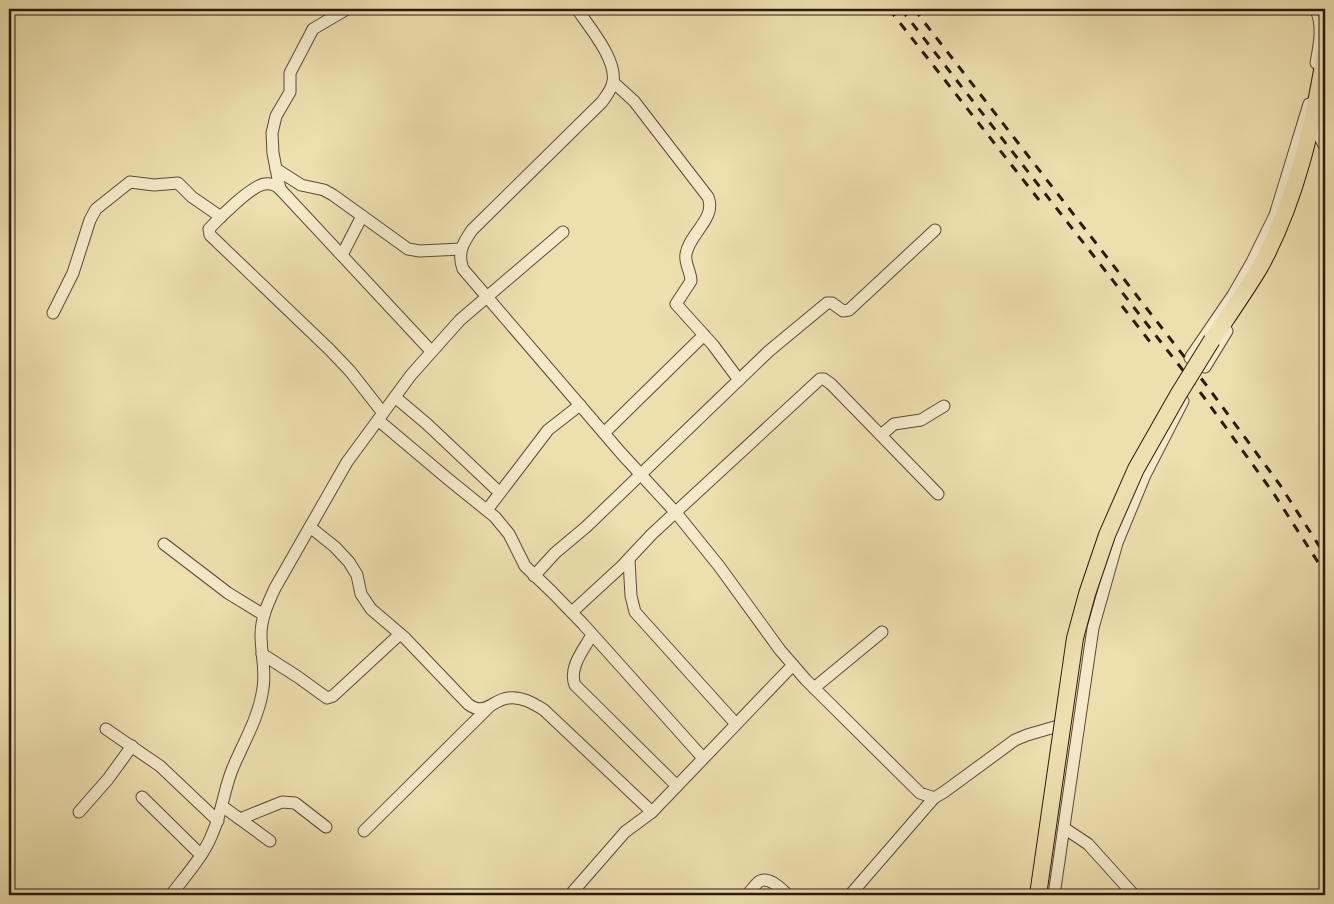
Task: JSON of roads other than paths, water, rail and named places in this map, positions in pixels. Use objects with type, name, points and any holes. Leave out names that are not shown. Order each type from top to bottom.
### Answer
[{"type":"highway","points":[[1323,9],[1325,14]]},
{"type":"highway","points":[[1036,895],[1075,638],[1087,594],[1107,535],[1136,469],[1178,395],[1260,266],[1282,218],[1303,158],[1317,104],[1325,53]]},
{"type":"street","points":[[280,189],[272,133],[276,116],[290,92],[290,73],[313,29],[347,9]]},
{"type":"street","points":[[577,9],[608,55],[614,68],[614,82],[610,92],[472,230],[461,248],[460,255],[464,269],[676,514],[719,566],[793,665],[920,793],[934,798]]},
{"type":"street","points":[[1205,367],[1190,358],[1233,295],[1252,262],[1275,215],[1294,154],[1309,102],[1319,48],[1318,13],[1315,9]]},
{"type":"street","points":[[614,82],[634,100],[705,192],[710,202],[711,206],[708,215],[686,252],[691,281],[676,304],[704,335],[739,380]]},
{"type":"street","points":[[1054,895],[1092,628],[1117,543],[1146,475],[1191,388],[1265,268],[1288,221],[1308,161],[1325,89]]},
{"type":"street","points":[[1316,130],[1325,147]]},
{"type":"street","points":[[276,168],[301,185],[328,192],[408,249],[420,251],[461,248]]},
{"type":"street","points":[[53,313],[73,273],[93,214],[100,205],[127,184],[132,182],[154,185],[178,183],[192,197],[221,217]]},
{"type":"street","points":[[431,351],[280,189],[267,183],[257,186],[209,229],[209,233],[350,371],[381,416],[448,479],[503,525],[510,534],[520,557],[534,576],[572,612],[703,758]]},
{"type":"street","points":[[342,256],[362,216]]},
{"type":"street","points":[[534,576],[555,553],[586,527],[769,351],[827,302],[831,302],[843,311],[849,310],[936,230]]},
{"type":"street","points":[[171,895],[201,855],[213,834],[232,770],[251,729],[261,701],[264,678],[260,634],[264,615],[275,588],[347,462],[431,351],[460,320],[562,232]]},
{"type":"street","points":[[604,433],[704,335]]},
{"type":"street","points":[[572,612],[629,560],[652,534],[676,514],[820,379],[824,379],[831,384],[938,494]]},
{"type":"street","points":[[1036,895],[1069,637],[1081,592],[1101,532],[1130,466],[1180,380],[1191,388]]},
{"type":"street","points":[[395,397],[427,424],[499,492]]},
{"type":"street","points":[[487,510],[548,430],[580,405]]},
{"type":"street","points":[[881,435],[894,424],[921,420],[944,406]]},
{"type":"street","points":[[310,528],[335,547],[349,562],[357,575],[361,594],[366,602],[468,704],[480,709],[509,697],[525,700],[540,707],[652,812]]},
{"type":"street","points":[[164,544],[228,593],[264,615]]},
{"type":"street","points":[[629,560],[631,596],[635,612],[736,724]]},
{"type":"street","points":[[814,688],[882,632]]},
{"type":"street","points":[[262,654],[327,698],[333,696],[400,634]]},
{"type":"street","points":[[592,635],[573,671],[572,678],[575,685],[677,786]]},
{"type":"street","points":[[570,895],[625,832],[652,812],[793,665]]},
{"type":"street","points":[[364,830],[490,706]]},
{"type":"street","points":[[850,895],[934,798],[1016,740],[1058,726]]},
{"type":"street","points":[[106,729],[160,766],[218,821]]},
{"type":"street","points":[[79,812],[108,779],[132,746]]},
{"type":"street","points":[[142,797],[201,855]]},
{"type":"street","points":[[240,820],[282,802],[289,802],[295,803],[326,827]]},
{"type":"street","points":[[222,806],[270,841]]},
{"type":"street","points":[[1064,828],[1088,844],[1134,895]]},
{"type":"street","points":[[747,895],[760,881],[764,880],[774,883],[788,895]]},
{"type":"railway","points":[[889,9],[1039,200]]},
{"type":"railway","points":[[901,9],[1203,396],[1274,494],[1325,573]]},
{"type":"railway","points":[[914,9],[1207,386],[1280,485],[1325,555]]},
{"type":"railway","points":[[1122,306],[1154,347]]}]
